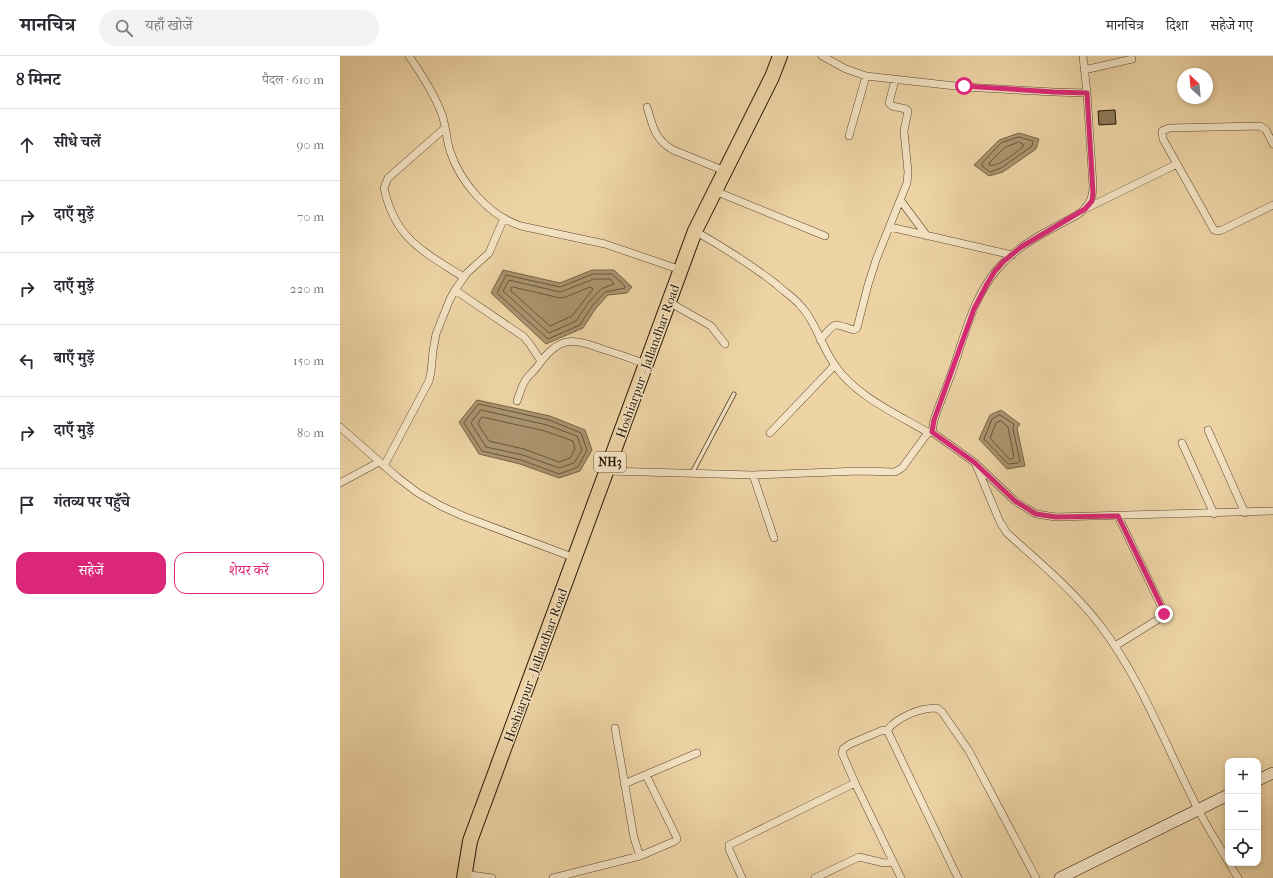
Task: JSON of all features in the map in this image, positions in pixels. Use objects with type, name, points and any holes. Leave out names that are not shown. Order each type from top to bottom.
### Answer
[{"type":"highway","name":"Hoshiarpur - Jallandhar Road","points":[[463,877],[470,841],[695,230],[772,77],[780,56]]},
{"type":"street","points":[[409,56],[439,106],[451,152],[458,169],[466,182],[486,203],[504,218],[521,226],[605,244],[681,270]]},
{"type":"street","points":[[822,56],[846,69],[866,76],[964,86],[1087,93]]},
{"type":"street","points":[[1083,56],[1094,186],[1092,201],[1085,209]]},
{"type":"street","points":[[1084,70],[1113,60],[1132,59]]},
{"type":"street","points":[[848,136],[866,76]]},
{"type":"street","points":[[820,340],[834,325],[838,324],[854,330],[857,328],[868,285],[880,250],[907,183],[908,177],[904,138],[908,111],[906,109],[892,106],[889,103],[895,80]]},
{"type":"street","points":[[648,107],[657,136],[666,145],[673,150],[725,171]]},
{"type":"street","points":[[1273,144],[1266,130],[1260,126],[1165,129],[1162,134],[1163,139],[1212,226],[1217,231],[1273,205]]},
{"type":"street","points":[[445,128],[388,178],[384,188],[395,219],[408,239],[423,251],[463,277]]},
{"type":"street","points":[[607,471],[753,476],[900,471],[930,432],[974,309],[995,271],[1021,247],[1085,209],[1177,164]]},
{"type":"street","points":[[715,191],[825,236]]},
{"type":"street","points":[[901,201],[927,236]]},
{"type":"street","points":[[340,483],[382,464],[429,381],[432,372],[434,343],[438,326],[455,290],[463,277],[489,253],[504,218]]},
{"type":"street","points":[[890,227],[1012,255]]},
{"type":"street","points":[[695,230],[740,258],[798,302],[809,316],[820,340],[835,365],[852,385],[930,432],[974,462],[1015,501],[1036,514],[1056,517],[1214,514],[1273,511]]},
{"type":"street","points":[[455,290],[524,337],[541,361]]},
{"type":"street","points":[[669,302],[710,326],[725,344]]},
{"type":"street","points":[[517,401],[527,378],[541,361],[551,350],[572,340],[584,342],[646,364]]},
{"type":"street","points":[[770,433],[835,365]]},
{"type":"street","points":[[340,427],[418,493],[441,506],[463,516],[575,558]]},
{"type":"street","points":[[1208,430],[1245,512]]},
{"type":"street","points":[[1182,443],[1214,514]]},
{"type":"street","points":[[974,462],[1000,522],[1007,533],[1073,594],[1100,625],[1115,646],[1148,705],[1198,810],[1225,855]]},
{"type":"street","points":[[753,476],[774,538]]},
{"type":"street","points":[[1115,646],[1162,617],[1164,614],[1163,609],[1118,516]]},
{"type":"street","points":[[901,878],[842,753],[843,749],[850,744],[878,731],[887,730],[894,722],[919,711],[932,708],[940,710],[970,751],[1036,878]]},
{"type":"street","points":[[615,728],[634,838],[640,856]]},
{"type":"street","points":[[887,730],[958,878]]},
{"type":"street","points":[[624,784],[697,753]]},
{"type":"street","points":[[1261,779],[1273,773]]},
{"type":"street","points":[[553,878],[640,856],[672,843],[677,839],[646,775]]},
{"type":"street","points":[[742,878],[729,849],[729,845],[855,783]]},
{"type":"street","points":[[1060,878],[1225,796]]},
{"type":"street","points":[[815,878],[859,857],[884,863],[893,862]]},
{"type":"street","points":[[1231,866],[1238,878]]},
{"type":"street","points":[[463,877],[492,878]]},
{"type":"lane","points":[[691,474],[734,394]]},
{"type":"water","points":[[1019,133],[1039,139],[1036,149],[1003,172],[989,176],[974,165],[999,140]]},
{"type":"water","points":[[503,270],[560,283],[592,270],[614,270],[632,287],[627,293],[608,295],[596,308],[583,328],[546,344],[491,293]]},
{"type":"water","points":[[477,400],[550,416],[585,430],[592,450],[580,471],[559,478],[520,464],[479,454],[459,422]]},
{"type":"water","points":[[1001,410],[1020,424],[1017,428],[1025,466],[1007,469],[979,439],[990,415]]},
{"type":"building","points":[[1115,110],[1116,124],[1099,125],[1098,111]]},
{"type":"route","points":[[964,86],[1087,93],[1094,186],[1092,201],[1085,209],[1021,247],[1004,261],[995,271],[974,309],[934,420],[932,432],[974,462],[1015,501],[1036,514],[1056,517],[1118,516],[1163,609],[1164,614]]}]
